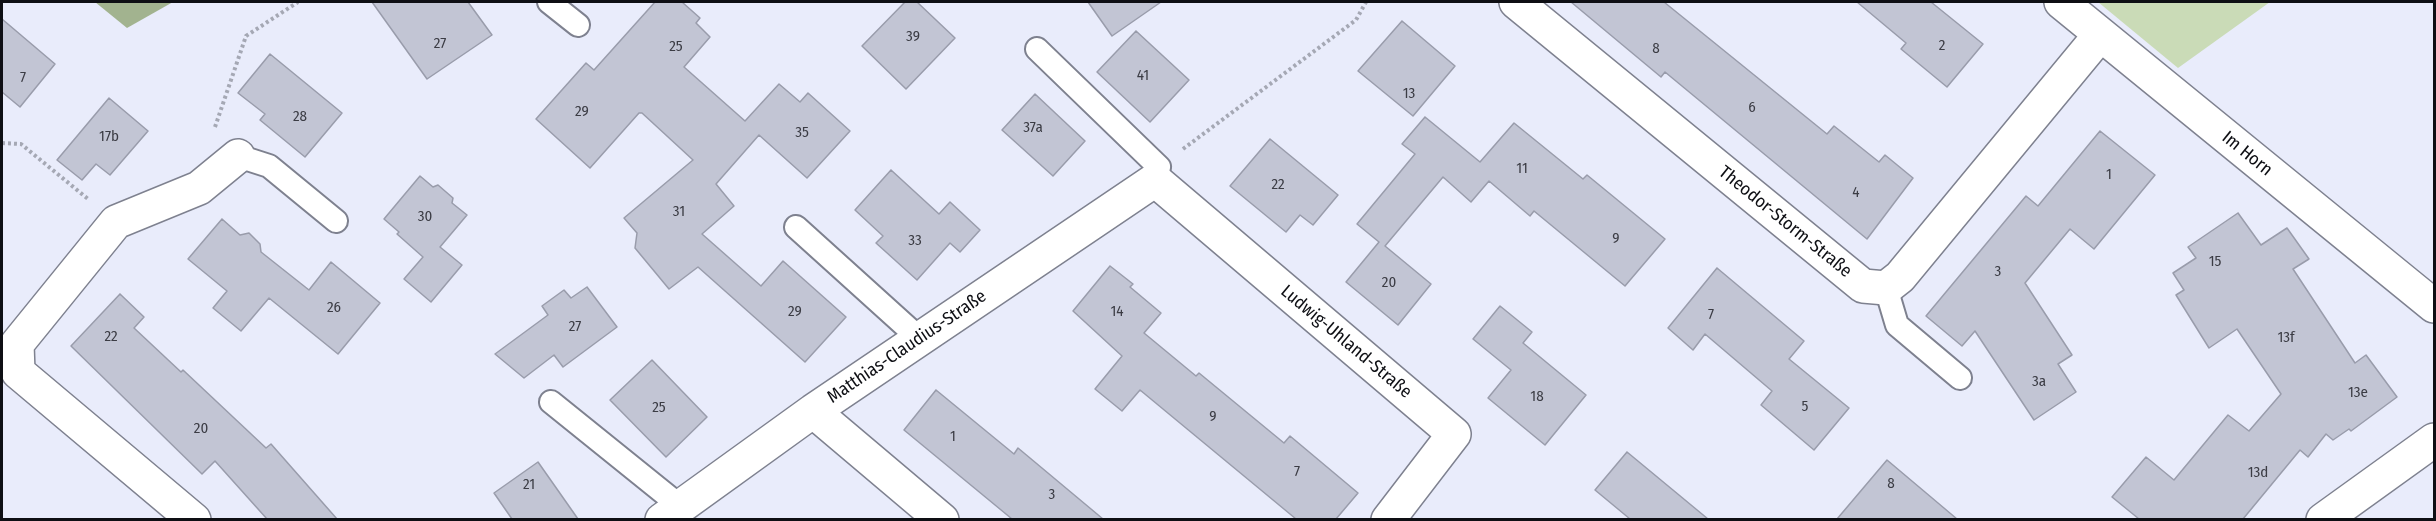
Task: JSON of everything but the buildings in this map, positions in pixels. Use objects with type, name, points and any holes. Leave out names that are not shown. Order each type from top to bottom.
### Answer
[{"type":"street","name":"Theodor-Storm-Straße","points":[[1516,2],[1863,286],[1886,288]]},
{"type":"street","name":"Im Horn","points":[[2061,2],[2434,306]]},
{"type":"street","points":[[1886,288],[1900,277],[2100,35]]},
{"type":"street","points":[[194,519],[18,372],[17,344],[116,222],[199,188],[238,156]]},
{"type":"street","name":"Matthias-Claudius-Straße","points":[[671,513],[813,411],[1157,174]]},
{"type":"street","name":"Ludwig-Uhland-Straße","points":[[1157,174],[1454,434],[1388,519]]},
{"type":"street","points":[[813,411],[942,519]]},
{"type":"street","points":[[2323,519],[2434,440]]},
{"type":"lane","points":[[549,2],[578,25]]},
{"type":"lane","points":[[1037,49],[1157,174]]},
{"type":"lane","points":[[238,156],[268,166],[336,221]]},
{"type":"lane","points":[[796,227],[920,339]]},
{"type":"lane","points":[[1886,288],[1897,325],[1960,378]]},
{"type":"lane","points":[[551,402],[671,513]]},
{"type":"path","points":[[214,133],[246,36],[298,2]]},
{"type":"path","points":[[1157,174],[1356,20],[1366,2]]},
{"type":"path","points":[[2,143],[21,144],[116,222]]},
{"type":"green space","points":[[95,2],[173,2],[127,28]]},
{"type":"green space","points":[[2098,2],[2270,2],[2178,68]]}]
